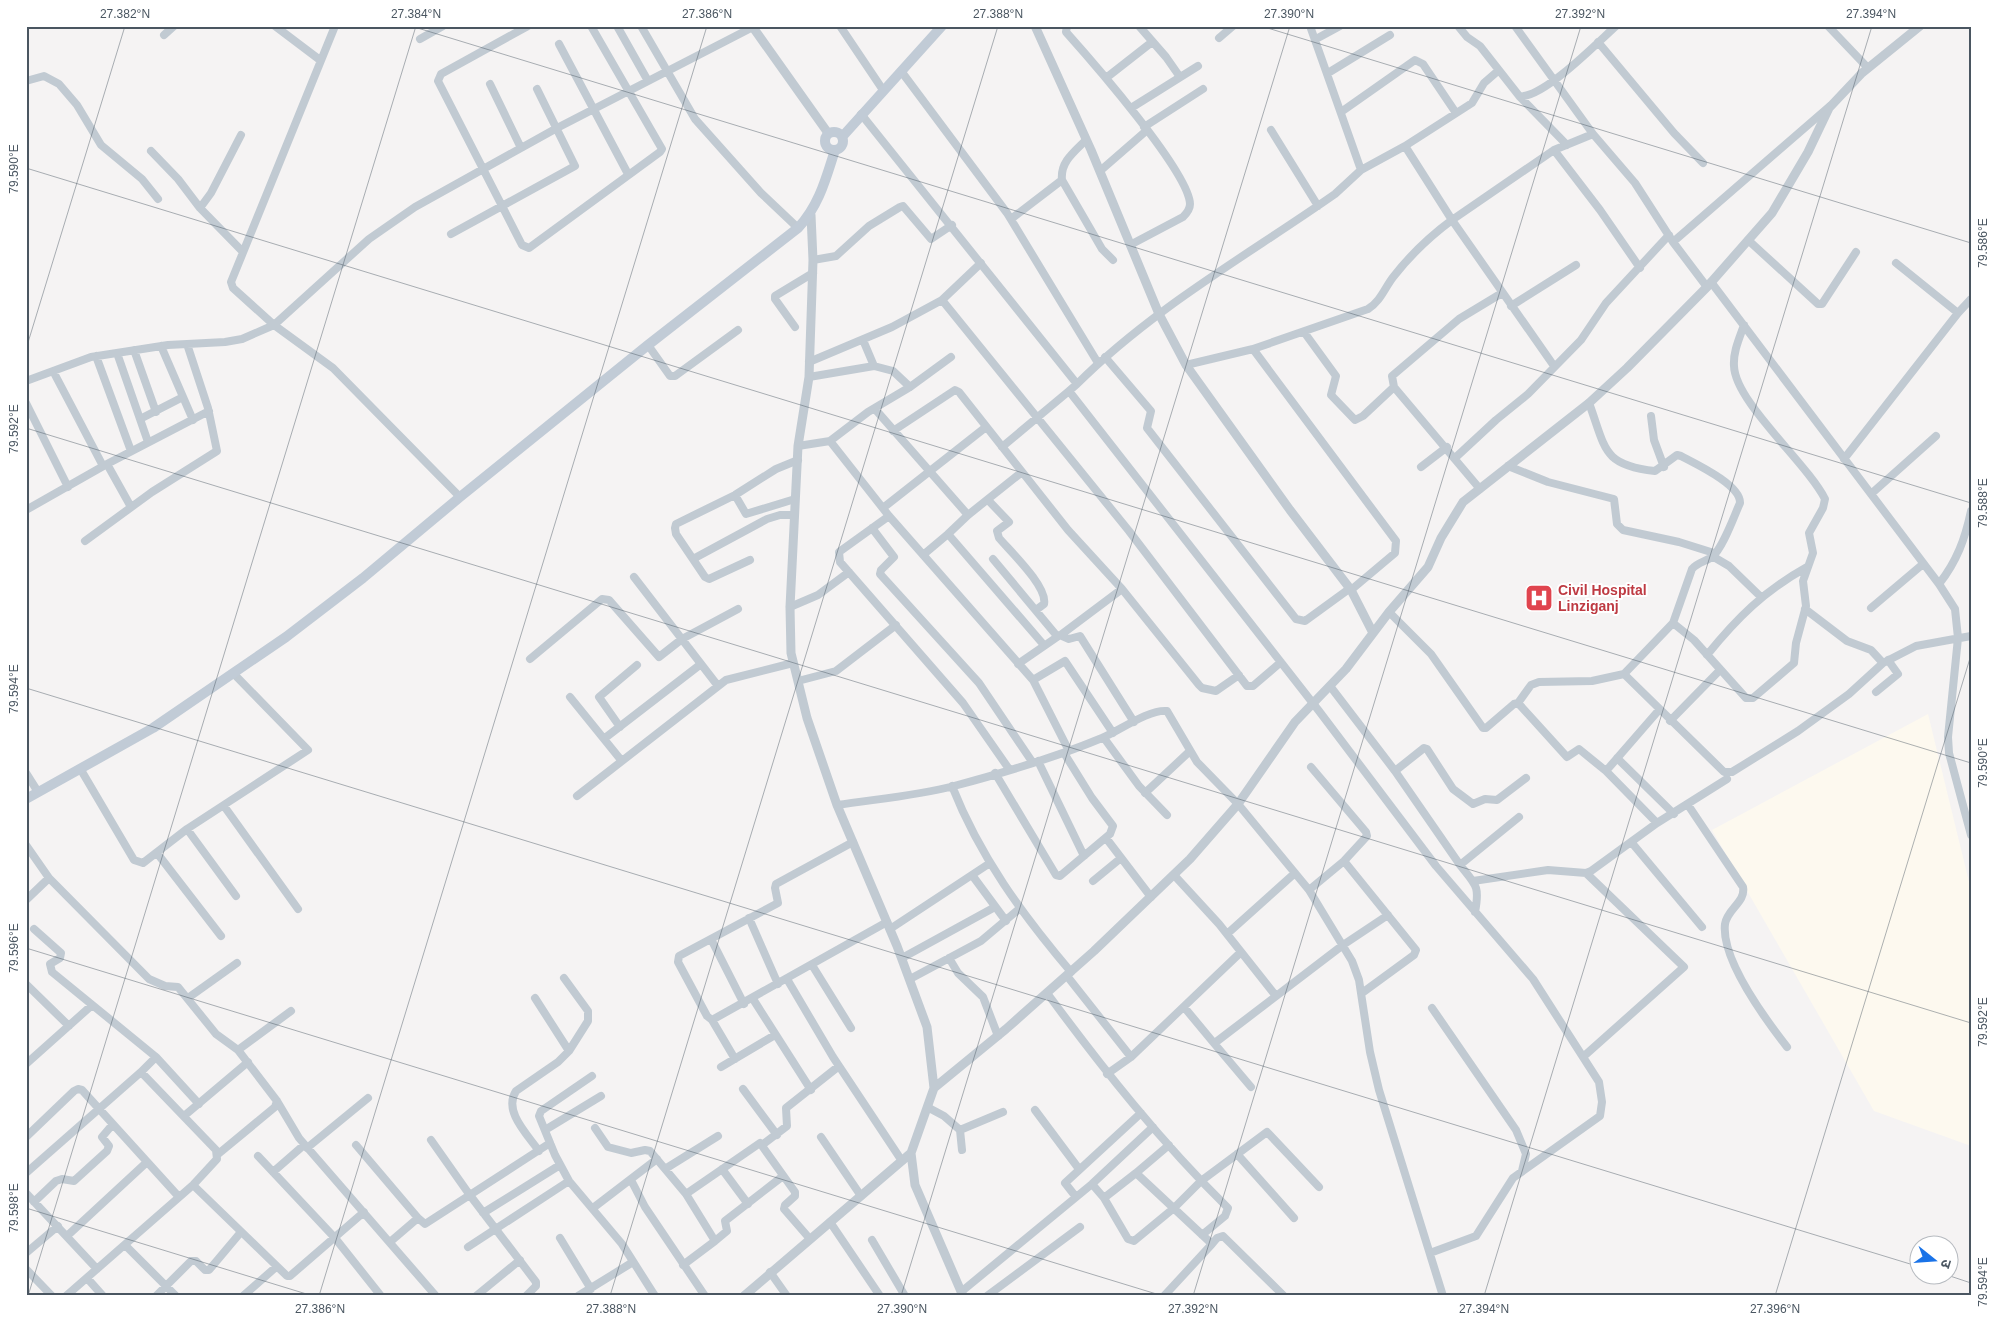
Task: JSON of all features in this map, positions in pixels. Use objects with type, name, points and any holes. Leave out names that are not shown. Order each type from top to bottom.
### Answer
[{"type":"main road","points":[[842,137],[942,26]]},
{"type":"main road","points":[[26,799],[81,770],[153,728],[330,604],[648,345],[798,228],[810,215],[835,150],[843,143],[842,137],[836,131],[828,133],[824,138],[825,144],[829,149],[835,150]]},
{"type":"street","points":[[164,35],[174,26]]},
{"type":"street","points":[[275,26],[320,60]]},
{"type":"street","points":[[335,26],[231,284],[274,325],[333,368],[460,497]]},
{"type":"street","points":[[420,39],[443,26]]},
{"type":"street","points":[[528,26],[438,76],[440,86],[482,169],[522,244],[526,247],[533,247],[662,149],[591,26]]},
{"type":"street","points":[[617,26],[648,81]]},
{"type":"street","points":[[641,26],[695,119],[761,193],[798,228]]},
{"type":"street","points":[[840,26],[883,90]]},
{"type":"street","points":[[1035,26],[1100,171],[1159,314],[1186,365],[1290,510],[1350,589],[1374,633]]},
{"type":"street","points":[[1067,26],[1066,32],[1131,108],[1186,190],[1190,202],[1189,210],[1183,217],[1130,245]]},
{"type":"street","points":[[1139,26],[1180,77]]},
{"type":"street","points":[[1219,38],[1233,26]]},
{"type":"street","points":[[1310,26],[1361,170]]},
{"type":"street","points":[[1316,39],[1340,26]]},
{"type":"street","points":[[1458,26],[1467,37],[1480,46],[1520,97],[1567,144]]},
{"type":"street","points":[[1515,26],[1593,134],[1634,183],[1671,239],[1744,325],[1939,584],[1955,609],[1958,638],[1948,737],[1949,753],[1971,835]]},
{"type":"street","points":[[1524,96],[1530,95],[1554,80],[1616,26]]},
{"type":"street","points":[[1828,26],[1868,68]]},
{"type":"street","points":[[1455,458],[1496,420],[1517,404],[1581,340],[1606,303],[1671,239],[1831,105],[1868,68],[1920,26]]},
{"type":"street","points":[[27,380],[96,356],[161,346],[242,339],[274,325],[369,239],[414,207],[557,128],[594,111],[752,27],[828,133]]},
{"type":"street","points":[[1328,73],[1390,35]]},
{"type":"street","points":[[1106,78],[1152,42]]},
{"type":"street","points":[[1598,42],[1674,133],[1703,163]]},
{"type":"street","points":[[559,44],[628,174]]},
{"type":"street","points":[[1341,112],[1415,60],[1423,64],[1456,113]]},
{"type":"street","points":[[1131,108],[1198,66]]},
{"type":"street","points":[[901,70],[1011,219],[1098,363]]},
{"type":"street","points":[[1002,447],[1077,384],[1098,363],[1159,314],[1336,194],[1361,170],[1405,146],[1472,103],[1484,83],[1499,70]]},
{"type":"street","points":[[26,81],[44,76],[59,84],[77,104],[101,145],[142,179],[158,199]]},
{"type":"street","points":[[490,84],[521,148]]},
{"type":"street","points":[[452,234],[574,168],[575,162],[537,89]]},
{"type":"street","points":[[1100,171],[1145,129],[1203,89]]},
{"type":"street","points":[[934,1088],[1047,994],[1190,859],[1238,804],[1295,722],[1330,686],[1389,612],[1428,568],[1441,538],[1463,502],[1589,403],[1627,368],[1709,285],[1772,213],[1808,152],[1831,105]]},
{"type":"street","points":[[861,114],[952,225],[1077,384]]},
{"type":"street","points":[[1271,130],[1318,206]]},
{"type":"street","points":[[1186,365],[1253,348],[1304,332],[1373,306],[1392,277],[1420,245],[1452,220],[1554,150],[1593,134]]},
{"type":"street","points":[[200,208],[219,180],[241,135]]},
{"type":"street","points":[[1086,140],[1064,163],[1061,172],[1062,180],[1097,241],[1113,260]]},
{"type":"street","points":[[1405,146],[1452,220],[1554,366]]},
{"type":"street","points":[[1554,150],[1600,210],[1640,268]]},
{"type":"street","points":[[151,151],[178,179],[200,208],[243,252]]},
{"type":"street","points":[[1011,219],[1062,180]]},
{"type":"street","points":[[813,260],[836,256],[869,226],[903,206],[931,239],[952,225]]},
{"type":"street","points":[[810,215],[813,273],[809,377],[798,446],[790,607],[791,653],[807,718],[838,805],[902,958],[927,1026],[934,1088],[929,1108],[912,1154],[915,1185],[962,1294],[1092,1184],[1153,1126]]},
{"type":"street","points":[[1748,240],[1818,304],[1822,304],[1856,252]]},
{"type":"street","points":[[1896,262],[1958,313]]},
{"type":"street","points":[[809,362],[863,340],[942,300],[981,263]]},
{"type":"street","points":[[1511,306],[1576,265]]},
{"type":"street","points":[[795,327],[775,300],[775,296],[813,273]]},
{"type":"street","points":[[1480,489],[1394,387],[1394,373],[1459,319],[1502,293]]},
{"type":"street","points":[[1844,459],[1971,299]]},
{"type":"street","points":[[942,300],[1140,545],[1248,686],[1251,687],[1281,662]]},
{"type":"street","points":[[1673,623],[1694,640],[1746,698],[1753,698],[1793,666],[1796,643],[1805,609],[1803,581],[1813,553],[1809,533],[1823,508],[1825,499],[1752,405],[1736,380],[1734,354],[1744,325]]},
{"type":"street","points":[[648,345],[670,376],[675,376],[738,330]]},
{"type":"street","points":[[1304,332],[1336,376],[1330,395],[1355,420],[1363,416],[1394,387]]},
{"type":"street","points":[[863,340],[874,366]]},
{"type":"street","points":[[85,541],[131,507],[215,453],[217,446],[209,411],[187,344]]},
{"type":"street","points":[[161,346],[193,420]]},
{"type":"street","points":[[1106,357],[1151,411],[1147,428],[1296,619],[1304,621],[1350,589],[1394,553],[1396,541],[1253,348]]},
{"type":"street","points":[[134,350],[156,412]]},
{"type":"street","points":[[117,353],[148,442]]},
{"type":"street","points":[[96,356],[131,451]]},
{"type":"street","points":[[798,446],[830,441],[951,357]]},
{"type":"street","points":[[809,377],[874,366],[893,371],[910,387]]},
{"type":"street","points":[[52,371],[131,507]]},
{"type":"street","points":[[892,431],[955,390],[959,392],[1068,530],[1122,589],[1202,688],[1219,690],[1239,675]]},
{"type":"street","points":[[1069,391],[1281,662],[1436,866],[1532,979],[1599,1082],[1602,1102],[1600,1116],[1513,1178],[1476,1236],[1430,1253]]},
{"type":"street","points":[[140,418],[156,412],[183,397]]},
{"type":"street","points":[[26,403],[68,488]]},
{"type":"street","points":[[1389,612],[1431,654],[1483,728],[1486,728],[1514,704],[1518,704],[1531,685],[1539,682],[1592,681],[1624,674],[1673,623],[1692,569],[1697,563],[1713,555],[1740,503],[1738,492],[1682,456],[1678,456],[1664,467],[1655,471],[1632,469],[1616,462],[1605,447],[1589,403]]},
{"type":"street","points":[[875,409],[892,431],[968,515]]},
{"type":"street","points":[[26,510],[68,488],[105,465],[209,411]]},
{"type":"street","points":[[1651,416],[1654,440],[1664,467]]},
{"type":"street","points":[[883,508],[986,427]]},
{"type":"street","points":[[1871,494],[1936,436]]},
{"type":"street","points":[[830,441],[889,516],[1033,680],[1066,752],[1092,798],[1114,826],[1112,832],[1060,876],[1056,875],[995,773]]},
{"type":"street","points":[[1421,467],[1446,448]]},
{"type":"street","points":[[750,560],[709,579],[705,577],[676,534],[676,524],[735,495],[768,473],[798,460]]},
{"type":"street","points":[[1508,466],[1548,482],[1614,499],[1617,524],[1623,530],[1678,542],[1713,555],[1729,566],[1760,597]]},
{"type":"street","points":[[923,555],[968,515],[1022,472]]},
{"type":"street","points":[[735,495],[746,514],[795,499]]},
{"type":"street","points":[[988,500],[1009,522],[997,531],[999,538],[1036,581],[1045,597],[1044,604],[1036,610]]},
{"type":"street","points":[[693,559],[767,519],[780,515],[794,515]]},
{"type":"street","points":[[1939,584],[1959,554],[1970,515]]},
{"type":"street","points":[[889,516],[839,552],[840,562],[963,702],[1009,769]]},
{"type":"street","points":[[872,528],[893,554],[893,560],[881,570],[880,574],[994,702],[1036,762],[1084,856]]},
{"type":"street","points":[[948,534],[1044,644]]},
{"type":"street","points":[[993,559],[1059,635],[1069,639],[1076,636],[1082,638],[1134,722]]},
{"type":"street","points":[[1871,608],[1924,564]]},
{"type":"street","points":[[1707,655],[1729,628],[1760,597],[1807,567]]},
{"type":"street","points":[[790,607],[818,595],[849,572]]},
{"type":"street","points":[[634,577],[718,686]]},
{"type":"street","points":[[1018,664],[1122,589]]},
{"type":"street","points":[[530,660],[602,599],[610,600],[658,656],[661,656],[682,639],[738,609]]},
{"type":"street","points":[[1805,609],[1847,641],[1871,650],[1898,674],[1876,692]]},
{"type":"street","points":[[798,681],[836,671],[896,625]]},
{"type":"street","points":[[1624,674],[1715,765],[1724,772],[1732,772],[1798,731],[1849,694],[1885,661],[1916,646],[1971,636]]},
{"type":"street","points":[[1033,680],[1065,661],[1113,733]]},
{"type":"street","points":[[577,796],[621,760],[718,686],[734,676],[794,663]]},
{"type":"street","points":[[605,738],[701,664]]},
{"type":"street","points":[[620,727],[599,698],[637,665]]},
{"type":"street","points":[[1670,721],[1720,670]]},
{"type":"street","points":[[81,770],[134,860],[143,863],[187,829],[308,750],[233,673]]},
{"type":"street","points":[[1330,686],[1395,771],[1473,881],[1479,892],[1475,912]]},
{"type":"street","points":[[570,697],[621,760]]},
{"type":"street","points":[[1518,704],[1567,757],[1579,749],[1606,771],[1657,823]]},
{"type":"street","points":[[1606,771],[1659,710]]},
{"type":"street","points":[[838,805],[952,786],[1066,752],[1104,738],[1134,722],[1161,711],[1168,711],[1190,751],[1213,780],[1238,804],[1309,890],[1343,945],[1357,974],[1362,993],[1370,1052],[1379,1090],[1443,1296]]},
{"type":"street","points":[[1104,738],[1145,793],[1167,815]]},
{"type":"street","points":[[1395,771],[1424,748],[1428,749],[1453,789],[1473,804],[1485,799],[1497,800],[1526,778]]},
{"type":"street","points":[[1145,793],[1190,751]]},
{"type":"street","points":[[1617,758],[1674,814]]},
{"type":"street","points":[[1309,890],[1344,861],[1365,840],[1366,832],[1311,767]]},
{"type":"street","points":[[26,774],[38,792]]},
{"type":"street","points":[[1473,881],[1548,870],[1586,873],[1632,843],[1657,823],[1674,814],[1726,779]]},
{"type":"street","points":[[952,786],[965,819],[1019,909],[1130,1057]]},
{"type":"street","points":[[1688,805],[1743,887],[1741,900],[1728,914],[1725,922],[1728,946],[1745,986],[1767,1022],[1787,1047]]},
{"type":"street","points":[[224,806],[298,909]]},
{"type":"street","points":[[1460,865],[1519,817]]},
{"type":"street","points":[[187,829],[236,896]]},
{"type":"street","points":[[1106,838],[1151,897]]},
{"type":"street","points":[[735,1059],[712,1020],[707,1016],[678,962],[679,956],[778,903],[776,884],[853,842]]},
{"type":"street","points":[[1632,843],[1702,927]]},
{"type":"street","points":[[26,845],[49,878],[149,979],[165,986],[178,987],[216,1034],[238,1050],[277,1101],[305,1146],[436,1296]]},
{"type":"street","points":[[157,853],[221,936]]},
{"type":"street","points":[[1092,881],[1121,858]]},
{"type":"street","points":[[1344,861],[1414,946],[1416,953],[1362,993]]},
{"type":"street","points":[[712,1020],[753,999],[812,964],[888,926],[990,863]]},
{"type":"street","points":[[1227,934],[1294,873]]},
{"type":"street","points":[[1583,1057],[1684,967],[1586,873]]},
{"type":"street","points":[[972,875],[1006,921]]},
{"type":"street","points":[[1174,876],[1227,934],[1276,996]]},
{"type":"street","points":[[26,900],[49,878]]},
{"type":"street","points":[[902,958],[995,907]]},
{"type":"street","points":[[910,979],[981,941],[1019,909]]},
{"type":"street","points":[[1213,1042],[1216,1042],[1343,945],[1388,915]]},
{"type":"street","points":[[749,918],[778,984]]},
{"type":"street","points":[[34,929],[61,953],[60,958],[50,964],[49,969],[91,1006],[156,1057],[199,1104]]},
{"type":"street","points":[[712,939],[744,1004]]},
{"type":"street","points":[[1106,1074],[1130,1057],[1241,952]]},
{"type":"street","points":[[948,958],[958,973],[983,996],[998,1036]]},
{"type":"street","points":[[188,998],[237,962]]},
{"type":"street","points":[[812,964],[851,1028]]},
{"type":"street","points":[[539,1151],[513,1113],[512,1097],[516,1090],[558,1062],[568,1051],[589,1017],[588,1011],[564,978]]},
{"type":"street","points":[[787,979],[840,1066],[902,1161]]},
{"type":"street","points":[[26,984],[69,1026]]},
{"type":"street","points":[[1047,994],[1106,1074],[1201,1181],[1228,1208],[1225,1216],[1202,1235]]},
{"type":"street","points":[[535,998],[568,1051]]},
{"type":"street","points":[[753,999],[811,1090]]},
{"type":"street","points":[[26,1064],[91,1006]]},
{"type":"street","points":[[1184,1007],[1250,1087]]},
{"type":"street","points":[[1432,1008],[1516,1130],[1526,1154],[1522,1171]]},
{"type":"street","points":[[238,1050],[291,1011]]},
{"type":"street","points":[[721,1067],[775,1035]]},
{"type":"street","points":[[26,1173],[156,1057]]},
{"type":"street","points":[[184,1116],[248,1062]]},
{"type":"street","points":[[762,1145],[777,1135],[788,1124],[786,1108],[840,1066]]},
{"type":"street","points":[[141,1072],[216,1150],[217,1155]]},
{"type":"street","points":[[592,1076],[541,1112],[539,1116],[568,1181],[593,1208],[633,1262],[655,1296]]},
{"type":"street","points":[[26,1137],[78,1088],[99,1108],[179,1197]]},
{"type":"street","points":[[744,1089],[777,1135]]},
{"type":"street","points":[[545,1130],[601,1096]]},
{"type":"street","points":[[273,1172],[368,1098]]},
{"type":"street","points":[[66,1296],[193,1185],[214,1164],[217,1155],[275,1106],[277,1101]]},
{"type":"street","points":[[929,1108],[951,1121],[960,1130],[962,1150]]},
{"type":"street","points":[[1035,1110],[1079,1169]]},
{"type":"street","points":[[960,1130],[1004,1112]]},
{"type":"street","points":[[1076,1197],[1065,1183],[1141,1113]]},
{"type":"street","points":[[34,1202],[56,1181],[62,1179],[74,1181],[107,1151],[109,1146],[102,1137],[113,1124]]},
{"type":"street","points":[[595,1128],[608,1147],[631,1153],[648,1150],[686,1194],[715,1241]]},
{"type":"street","points":[[1092,1184],[1104,1198],[1128,1239],[1132,1241],[1174,1208],[1201,1181],[1267,1132],[1319,1187]]},
{"type":"street","points":[[665,1169],[718,1136]]},
{"type":"street","points":[[821,1137],[861,1196]]},
{"type":"street","points":[[431,1140],[483,1213],[536,1282],[536,1286],[526,1296]]},
{"type":"street","points":[[686,1194],[757,1143],[762,1145],[796,1195],[785,1205],[784,1209],[810,1239]]},
{"type":"street","points":[[356,1145],[425,1224],[469,1194],[550,1144]]},
{"type":"street","points":[[1104,1198],[1169,1145]]},
{"type":"street","points":[[744,1296],[770,1272],[912,1154]]},
{"type":"street","points":[[1237,1154],[1294,1218]]},
{"type":"street","points":[[258,1156],[335,1238],[381,1296]]},
{"type":"street","points":[[593,1208],[657,1159]]},
{"type":"street","points":[[68,1236],[147,1162]]},
{"type":"street","points":[[483,1213],[560,1165]]},
{"type":"street","points":[[722,1169],[748,1204]]},
{"type":"street","points":[[1136,1173],[1212,1244]]},
{"type":"street","points":[[683,1265],[727,1230],[725,1221],[783,1176]]},
{"type":"street","points":[[631,1180],[637,1194],[705,1296]]},
{"type":"street","points":[[468,1247],[568,1181]]},
{"type":"street","points":[[193,1185],[276,1267],[284,1274],[290,1276],[364,1212]]},
{"type":"street","points":[[26,1193],[97,1269]]},
{"type":"street","points":[[390,1242],[418,1218]]},
{"type":"street","points":[[830,1222],[880,1296]]},
{"type":"street","points":[[26,1252],[58,1226]]},
{"type":"street","points":[[987,1296],[1080,1227]]},
{"type":"street","points":[[156,1296],[191,1260],[196,1261],[204,1270],[208,1270],[241,1232]]},
{"type":"street","points":[[1164,1296],[1217,1238],[1223,1236],[1284,1296]]},
{"type":"street","points":[[560,1238],[591,1289]]},
{"type":"street","points":[[872,1240],[905,1296]]},
{"type":"street","points":[[125,1245],[176,1296]]},
{"type":"street","points":[[476,1296],[520,1260]]},
{"type":"street","points":[[578,1296],[633,1262]]},
{"type":"street","points":[[243,1296],[276,1267]]},
{"type":"street","points":[[26,1269],[52,1296]]},
{"type":"street","points":[[770,1272],[788,1296]]},
{"type":"street","points":[[86,1278],[104,1296]]},
{"type":"shaded area","points":[[1928,714],[1971,890],[1971,1146],[1874,1111],[1712,830]]},
{"type":"place","name":"Civil Hospital Linziganj","points":[[1539,598]]}]
